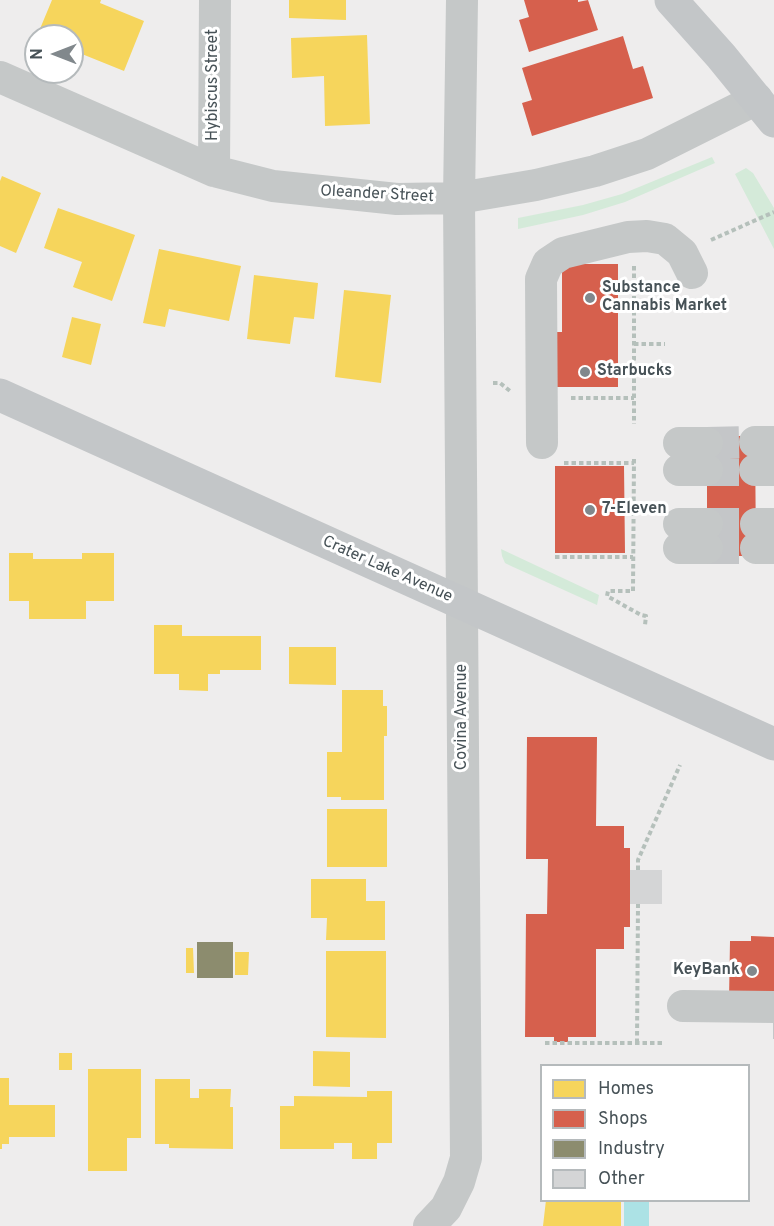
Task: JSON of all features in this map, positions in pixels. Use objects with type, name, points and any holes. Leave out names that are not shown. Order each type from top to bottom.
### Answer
[{"type":"main road","points":[[670,0],[766,110]]},
{"type":"main road","name":"Crater Lake Avenue","points":[[0,395],[774,744]]},
{"type":"street","name":"Hybiscus Street","points":[[214,171],[215,0]]},
{"type":"street","name":"Covina Avenue","points":[[429,1226],[446,1208],[459,1182],[466,1158],[459,198],[462,0]]},
{"type":"street","name":"Oleander Street","points":[[0,77],[214,171],[273,186],[397,199],[459,198],[536,186],[595,171],[636,157],[700,129],[766,110]]},
{"type":"street","points":[[548,453],[541,279],[548,263],[562,253],[628,237],[647,236],[664,239],[682,253],[692,273]]},
{"type":"street","points":[[677,1024],[773,1015]]},
{"type":"path","points":[[711,240],[774,213]]},
{"type":"path","points":[[634,259],[634,424]]},
{"type":"path","points":[[634,344],[664,344]]},
{"type":"path","points":[[562,398],[634,398]]},
{"type":"path","points":[[548,453],[634,461],[633,591],[609,591],[607,596],[646,616],[645,625]]},
{"type":"path","points":[[555,557],[633,557]]},
{"type":"path","points":[[638,870],[638,860],[680,765]]},
{"type":"path","points":[[637,1043],[638,904]]},
{"type":"path","points":[[545,1043],[637,1043],[677,1024]]},
{"type":"green space","points":[[712,157],[715,163],[625,202],[583,215],[518,229],[518,218],[583,205],[622,194]]},
{"type":"green space","points":[[746,168],[753,173],[774,208],[774,249],[735,174]]},
{"type":"green space","points":[[501,549],[599,595],[597,605],[505,563]]},
{"type":"water","points":[[624,1202],[649,1202],[649,1226],[624,1226]]},
{"type":"building: Homes","points":[[52,0],[101,0],[100,3],[144,21],[124,71],[84,55],[84,24],[42,24]]},
{"type":"building: Homes","points":[[289,0],[346,0],[346,20],[289,18]]},
{"type":"building: Homes","points":[[367,35],[370,124],[325,126],[324,76],[292,78],[291,38]]},
{"type":"building: Homes","points":[[2,176],[41,193],[16,253],[0,246],[0,181]]},
{"type":"building: Homes","points":[[58,208],[135,235],[112,301],[73,287],[82,262],[44,248]]},
{"type":"building: Homes","points":[[159,249],[241,266],[229,321],[169,309],[165,327],[143,323]]},
{"type":"building: Homes","points":[[254,275],[318,283],[314,319],[294,317],[290,344],[247,339]]},
{"type":"building: Homes","points":[[344,290],[391,295],[381,383],[335,377]]},
{"type":"building: Homes","points":[[72,317],[101,324],[91,365],[62,357]]},
{"type":"building: Homes","points":[[9,553],[33,553],[33,559],[82,559],[82,553],[114,553],[114,601],[86,601],[86,619],[29,619],[29,601],[9,601]]},
{"type":"building: Homes","points":[[154,625],[182,625],[182,636],[261,636],[261,670],[220,670],[220,674],[208,674],[208,691],[179,690],[179,674],[154,674]]},
{"type":"building: Homes","points":[[289,647],[336,647],[336,685],[289,684]]},
{"type":"building: Homes","points":[[342,690],[383,690],[383,706],[387,706],[387,736],[384,736],[384,800],[341,800],[341,797],[327,797],[327,752],[342,752]]},
{"type":"building: Homes","points":[[327,809],[387,809],[387,867],[327,867]]},
{"type":"building: Homes","points":[[311,879],[366,879],[366,901],[385,901],[385,940],[326,940],[327,918],[311,918]]},
{"type":"building: Homes","points":[[186,948],[193,948],[194,973],[186,973]]},
{"type":"building: Homes","points":[[326,951],[386,951],[386,1038],[326,1037]]},
{"type":"building: Homes","points":[[235,952],[249,952],[248,975],[235,975]]},
{"type":"building: Homes","points":[[313,1051],[350,1052],[350,1087],[313,1086]]},
{"type":"building: Homes","points":[[59,1053],[72,1053],[72,1070],[59,1070]]},
{"type":"building: Homes","points":[[88,1069],[141,1069],[141,1138],[127,1138],[127,1171],[88,1171]]},
{"type":"building: Homes","points":[[0,1078],[9,1078],[9,1105],[55,1105],[55,1137],[9,1137],[9,1144],[2,1144],[2,1149],[0,1149]]},
{"type":"building: Homes","points":[[155,1079],[190,1079],[190,1098],[199,1098],[199,1089],[231,1089],[233,1149],[169,1148],[169,1144],[155,1144]]},
{"type":"building: Homes","points":[[367,1091],[392,1091],[392,1143],[377,1143],[377,1159],[352,1159],[352,1143],[334,1143],[334,1149],[280,1149],[280,1106],[294,1106],[294,1096],[367,1097]]},
{"type":"building: Homes","points":[[546,1202],[621,1202],[621,1226],[543,1226]]},
{"type":"building: Shops","points":[[524,0],[578,0],[578,2],[588,0],[598,30],[529,52],[519,20],[529,17]]},
{"type":"building: Shops","points":[[623,36],[633,69],[643,66],[653,98],[532,136],[522,103],[532,100],[522,68]]},
{"type":"building: Shops","points":[[562,264],[618,264],[618,387],[552,387],[552,332],[562,332]]},
{"type":"building: Shops","points":[[707,436],[755,436],[756,556],[707,556]]},
{"type":"building: Shops","points":[[555,466],[624,466],[625,553],[555,553]]},
{"type":"building: Shops","points":[[527,737],[597,737],[596,826],[624,826],[624,848],[630,848],[630,927],[624,927],[624,949],[596,949],[596,1037],[568,1037],[568,1042],[554,1042],[554,1037],[525,1037],[526,914],[547,914],[548,859],[526,859]]},
{"type":"building: Shops","name":"KeyBank","points":[[751,936],[774,937],[774,1001],[729,1000],[730,941],[751,941]]},
{"type":"building: Industry","points":[[197,942],[233,942],[233,978],[197,978]]},
{"type":"building: Other","points":[[630,870],[662,870],[662,904],[630,904]]},
{"type":"tunnel","points":[[707,443],[755,442]]},
{"type":"tunnel","points":[[707,470],[755,470]]},
{"type":"tunnel","points":[[707,524],[756,524]]},
{"type":"tunnel","points":[[707,548],[756,548]]},
{"type":"place","name":"Substance Cannabis Market","points":[[590,298]]},
{"type":"place","name":"Starbucks","points":[[585,372]]},
{"type":"place","name":"7-Eleven","points":[[590,510]]},
{"type":"place","name":"KeyBank","points":[[752,971]]}]
